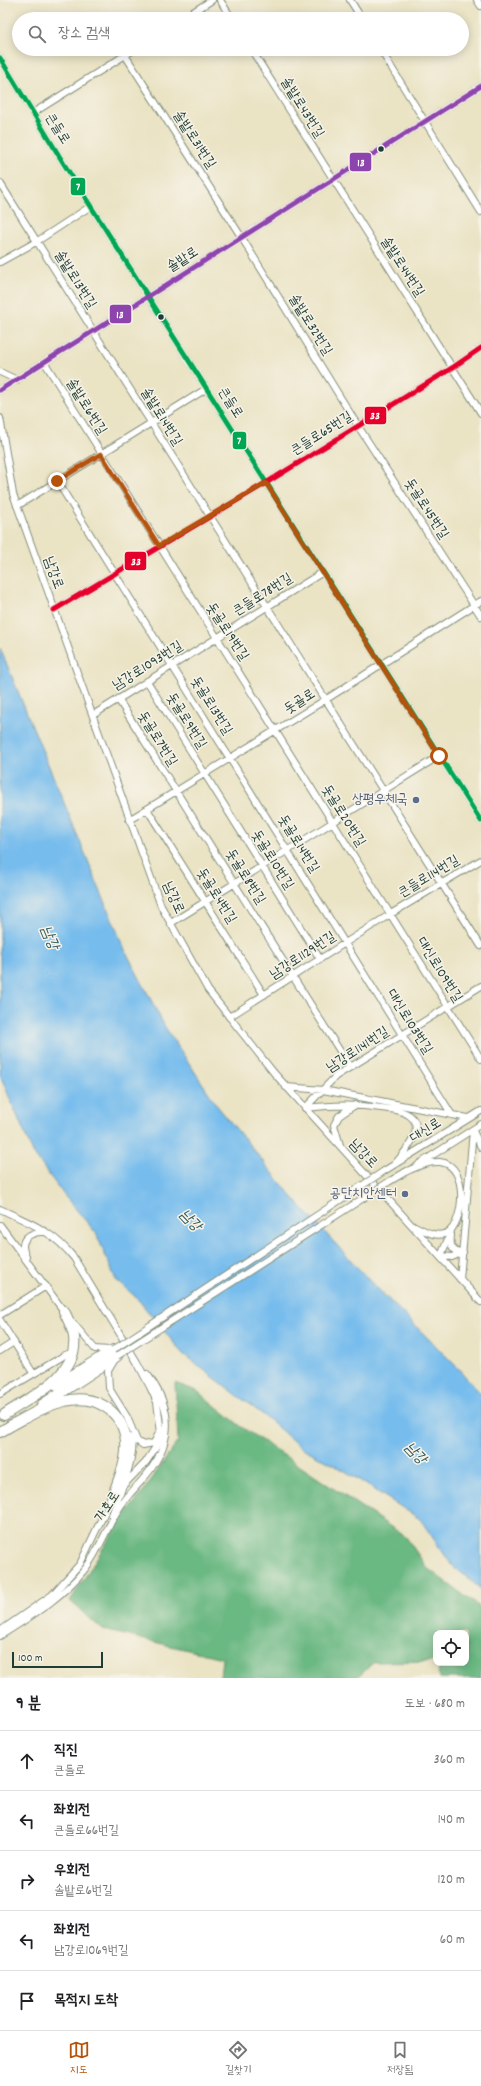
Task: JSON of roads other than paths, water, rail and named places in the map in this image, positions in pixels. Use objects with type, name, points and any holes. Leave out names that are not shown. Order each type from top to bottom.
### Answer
[{"type":"highway","points":[[2,1417],[61,1375],[72,1354],[74,1338],[72,1328],[64,1311]]},
{"type":"highway","points":[[2,1417],[115,1353]]},
{"type":"highway","points":[[0,1432],[115,1353]]},
{"type":"highway","points":[[12,1425],[64,1401],[90,1399],[101,1402],[111,1410],[120,1422],[126,1437],[124,1463],[112,1498]]},
{"type":"street","points":[[193,12],[212,0]]},
{"type":"street","points":[[220,0],[228,12]]},
{"type":"street","points":[[350,0],[358,12]]},
{"type":"street","points":[[477,0],[481,6]]},
{"type":"street","points":[[33,113],[123,56]]},
{"type":"street","name":"솔밭로31번길","points":[[126,56],[242,238]]},
{"type":"street","name":"솔밭로43번길","points":[[255,56],[332,180]]},
{"type":"street","points":[[384,56],[481,212]]},
{"type":"street","name":"큰들로","points":[[0,58],[206,389],[481,821]]},
{"type":"street","name":"솔밭로","points":[[0,390],[45,363],[148,296],[481,86]]},
{"type":"street","name":"솔밭로44번길","points":[[332,180],[481,413]]},
{"type":"street","name":"솔밭로13번길","points":[[0,183],[93,332]]},
{"type":"street","points":[[0,262],[36,242],[91,206]]},
{"type":"street","name":"솔밭로32번길","points":[[242,238],[358,426]]},
{"type":"street","name":"솔밭로14번길","points":[[93,332],[481,946]]},
{"type":"street","name":"큰들로65번길","points":[[54,610],[266,483],[452,368],[481,348]]},
{"type":"street","name":"솔밭로6번길","points":[[45,363],[159,546]]},
{"type":"street","points":[[0,372],[17,380]]},
{"type":"street","points":[[17,506],[206,389]]},
{"type":"street","name":"남강로","points":[[0,418],[13,494],[161,906],[208,990],[229,1017],[304,1108],[428,1244],[441,1256],[481,1302]]},
{"type":"street","name":"돗골로45번길","points":[[358,426],[481,616]]},
{"type":"street","name":"돗골로13번길","points":[[57,481],[230,758]]},
{"type":"street","name":"돗골로19번길","points":[[159,546],[276,730]]},
{"type":"street","name":"큰들로78번길","points":[[217,638],[323,572]]},
{"type":"street","name":"돗골로","points":[[130,820],[326,700],[481,601]]},
{"type":"street","name":"남강로1093번길","points":[[93,715],[217,638]]},
{"type":"street","name":"돗골로9번길","points":[[147,681],[204,774]]},
{"type":"street","name":"돗골로7번길","points":[[118,699],[176,791]]},
{"type":"street","name":"돗골로20번길","points":[[276,730],[389,915]]},
{"type":"street","points":[[171,923],[439,756]]},
{"type":"street","name":"돗골로14번길","points":[[230,758],[346,943]]},
{"type":"street","name":"돗골로10번길","points":[[204,774],[320,959]]},
{"type":"street","name":"돗골로8번길","points":[[176,791],[350,1067]]},
{"type":"street","name":"돗골로4번길","points":[[147,809],[264,995]]},
{"type":"street","name":"큰들로114번길","points":[[389,915],[481,860]]},
{"type":"street","name":"남강로1129번길","points":[[229,1017],[389,915]]},
{"type":"street","name":"대신로109번길","points":[[389,915],[481,1058]]},
{"type":"street","name":"대신로103번길","points":[[346,943],[452,1115]]},
{"type":"street","name":"남강로1141번길","points":[[304,1108],[336,1076],[403,1036],[481,986]]},
{"type":"street","points":[[286,1087],[323,1090],[468,1118]]},
{"type":"street","points":[[304,1108],[356,1104],[401,1111],[408,1114],[413,1120],[416,1128],[412,1143],[395,1164]]},
{"type":"street","points":[[341,1148],[334,1125],[339,1116],[356,1104]]},
{"type":"street","name":"대신로","points":[[115,1353],[384,1171],[481,1111]]},
{"type":"street","name":"대신로","points":[[115,1353],[481,1124]]},
{"type":"street","points":[[473,1130],[481,1147]]},
{"type":"street","points":[[460,1279],[461,1253],[473,1130]]},
{"type":"street","points":[[405,1172],[431,1163],[447,1164],[455,1169],[461,1182],[458,1219],[452,1229],[441,1256],[452,1257],[461,1253]]},
{"type":"street","name":"가호로","points":[[0,1208],[47,1232],[64,1246],[74,1258],[137,1362],[157,1402],[161,1434],[155,1451],[112,1498],[80,1564],[52,1595],[0,1631]]},
{"type":"street","points":[[0,1225],[64,1311],[95,1349],[115,1353],[107,1378],[110,1388],[127,1417],[133,1435],[137,1441],[143,1445],[154,1443],[157,1438],[160,1420]]},
{"type":"street","points":[[413,1226],[431,1234],[445,1234],[452,1229]]},
{"type":"street","points":[[452,1229],[450,1244],[453,1250],[461,1253]]},
{"type":"street","points":[[37,1275],[24,1252],[24,1239],[37,1231],[47,1232]]},
{"type":"street","points":[[0,1315],[46,1286]]},
{"type":"street","points":[[0,1320],[33,1373]]},
{"type":"street","points":[[0,1351],[14,1342]]},
{"type":"street","points":[[0,1394],[65,1355],[72,1354]]},
{"type":"street","name":"가호로","points":[[0,1636],[50,1604],[64,1593],[86,1568],[119,1509],[157,1459],[164,1445],[167,1433],[167,1419],[163,1402],[153,1382],[137,1362]]},
{"type":"street","points":[[103,1537],[133,1456],[133,1435]]},
{"type":"water","name":"남강","points":[[0,648],[124,948],[165,1027],[218,1107],[295,1200],[370,1281],[456,1366],[481,1394],[481,1589],[451,1564],[420,1519],[345,1471],[299,1446],[266,1417],[183,1354],[136,1297],[116,1280],[96,1233],[64,1195],[33,1153],[0,1075]]},
{"type":"place","name":"상평우체국","points":[[416,800]]},
{"type":"place","name":"공단치안센터","points":[[405,1194]]}]
